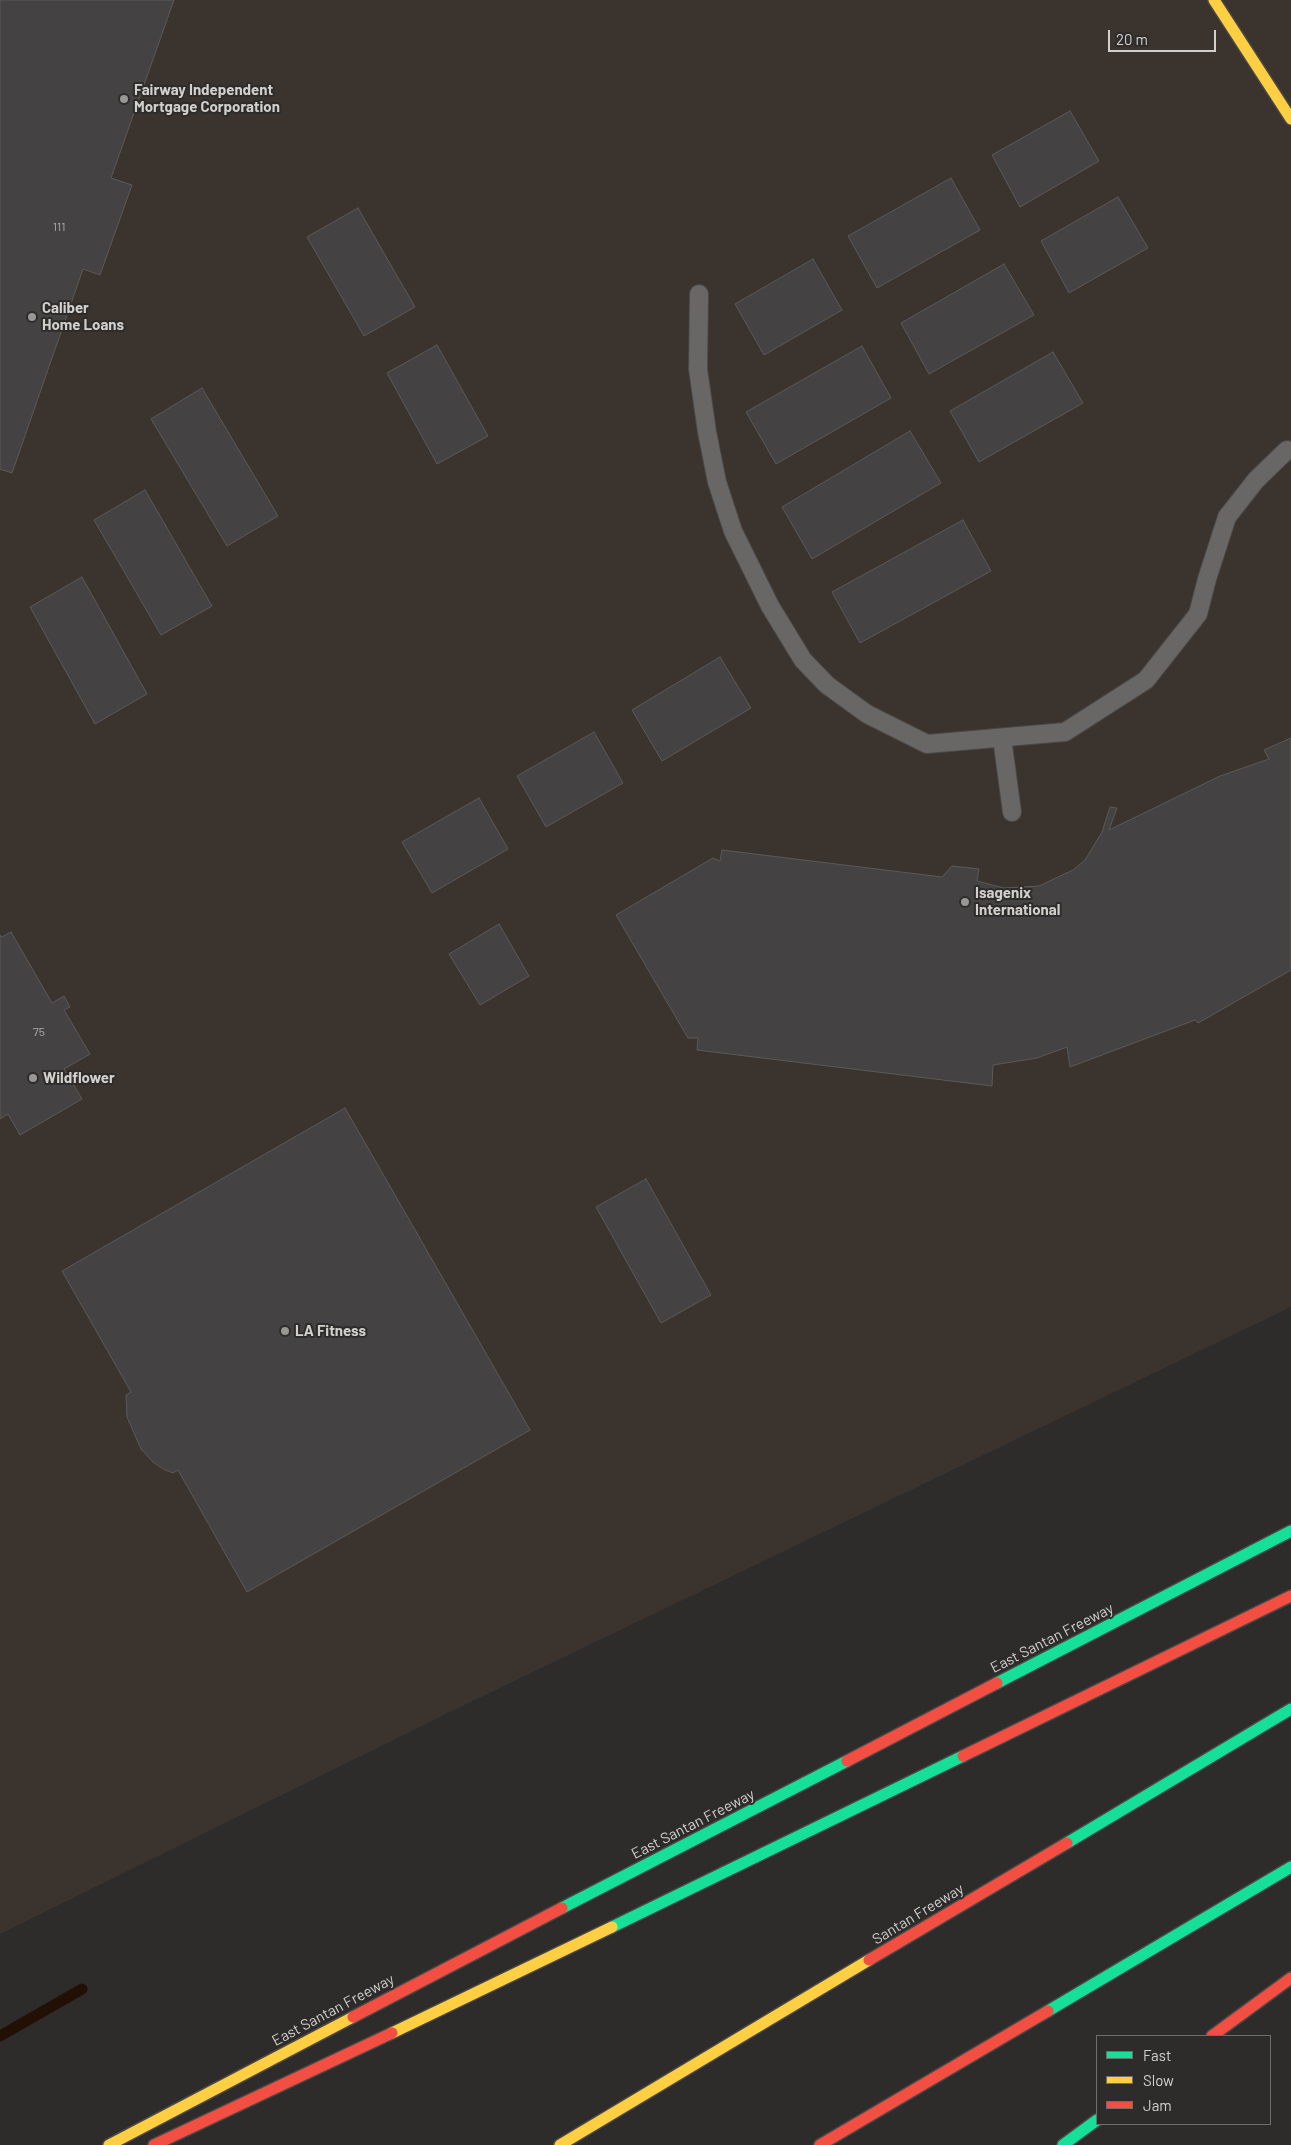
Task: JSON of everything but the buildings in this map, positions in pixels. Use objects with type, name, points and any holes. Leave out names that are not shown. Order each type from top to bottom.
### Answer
[{"type":"main road","points":[[1214,0],[1291,119]]},
{"type":"main road","name":"East Santan Freeway","points":[[109,2145],[388,1998],[1291,1531]]},
{"type":"main road","points":[[154,2145],[393,2033],[1291,1596]]},
{"type":"main road","name":"Santan Freeway","points":[[560,2145],[1291,1709]]},
{"type":"main road","points":[[820,2145],[1291,1867]]},
{"type":"main road","points":[[1213,2035],[1291,1978]]},
{"type":"main road","points":[[1063,2145],[1096,2121]]},
{"type":"lane","points":[[699,294],[698,369],[706,432],[717,482],[737,540],[770,606],[803,660],[827,685],[867,714],[926,744],[1065,732],[1146,680],[1198,614],[1227,517],[1256,480],[1287,450]]},
{"type":"lane","points":[[1002,738],[1012,812]]},
{"type":"shaded area","points":[[0,0],[1291,0],[1291,1307],[448,1713],[0,1934]]},
{"type":"waterway","points":[[0,2036],[82,1989]]},
{"type":"traffic: fast","points":[[997,1683],[1291,1531]]},
{"type":"traffic: fast","points":[[1067,1843],[1291,1709]]},
{"type":"traffic: fast","points":[[612,1927],[963,1756]]},
{"type":"traffic: fast","points":[[562,1908],[847,1761]]},
{"type":"traffic: fast","points":[[1048,2011],[1291,1867]]},
{"type":"traffic: fast","points":[[1063,2145],[1096,2121]]},
{"type":"traffic: slow","points":[[1214,0],[1291,119]]},
{"type":"traffic: slow","points":[[392,2033],[612,1927]]},
{"type":"traffic: slow","points":[[560,2145],[869,1960]]},
{"type":"traffic: slow","points":[[109,2145],[353,2017]]},
{"type":"traffic: jam","points":[[963,1756],[1291,1596]]},
{"type":"traffic: jam","points":[[847,1761],[997,1683]]},
{"type":"traffic: jam","points":[[869,1960],[1067,1843]]},
{"type":"traffic: jam","points":[[353,2017],[562,1908]]},
{"type":"traffic: jam","points":[[1213,2035],[1291,1978]]},
{"type":"traffic: jam","points":[[820,2145],[1048,2011]]},
{"type":"traffic: jam","points":[[154,2145],[392,2033]]},
{"type":"place","name":"Fairway Independent Mortgage Corporation","points":[[124,99]]},
{"type":"place","name":"Caliber Home Loans","points":[[32,317]]},
{"type":"place","name":"Isagenix International","points":[[965,902]]},
{"type":"place","name":"Wildflower","points":[[33,1078]]},
{"type":"place","name":"LA Fitness","points":[[285,1331]]}]
